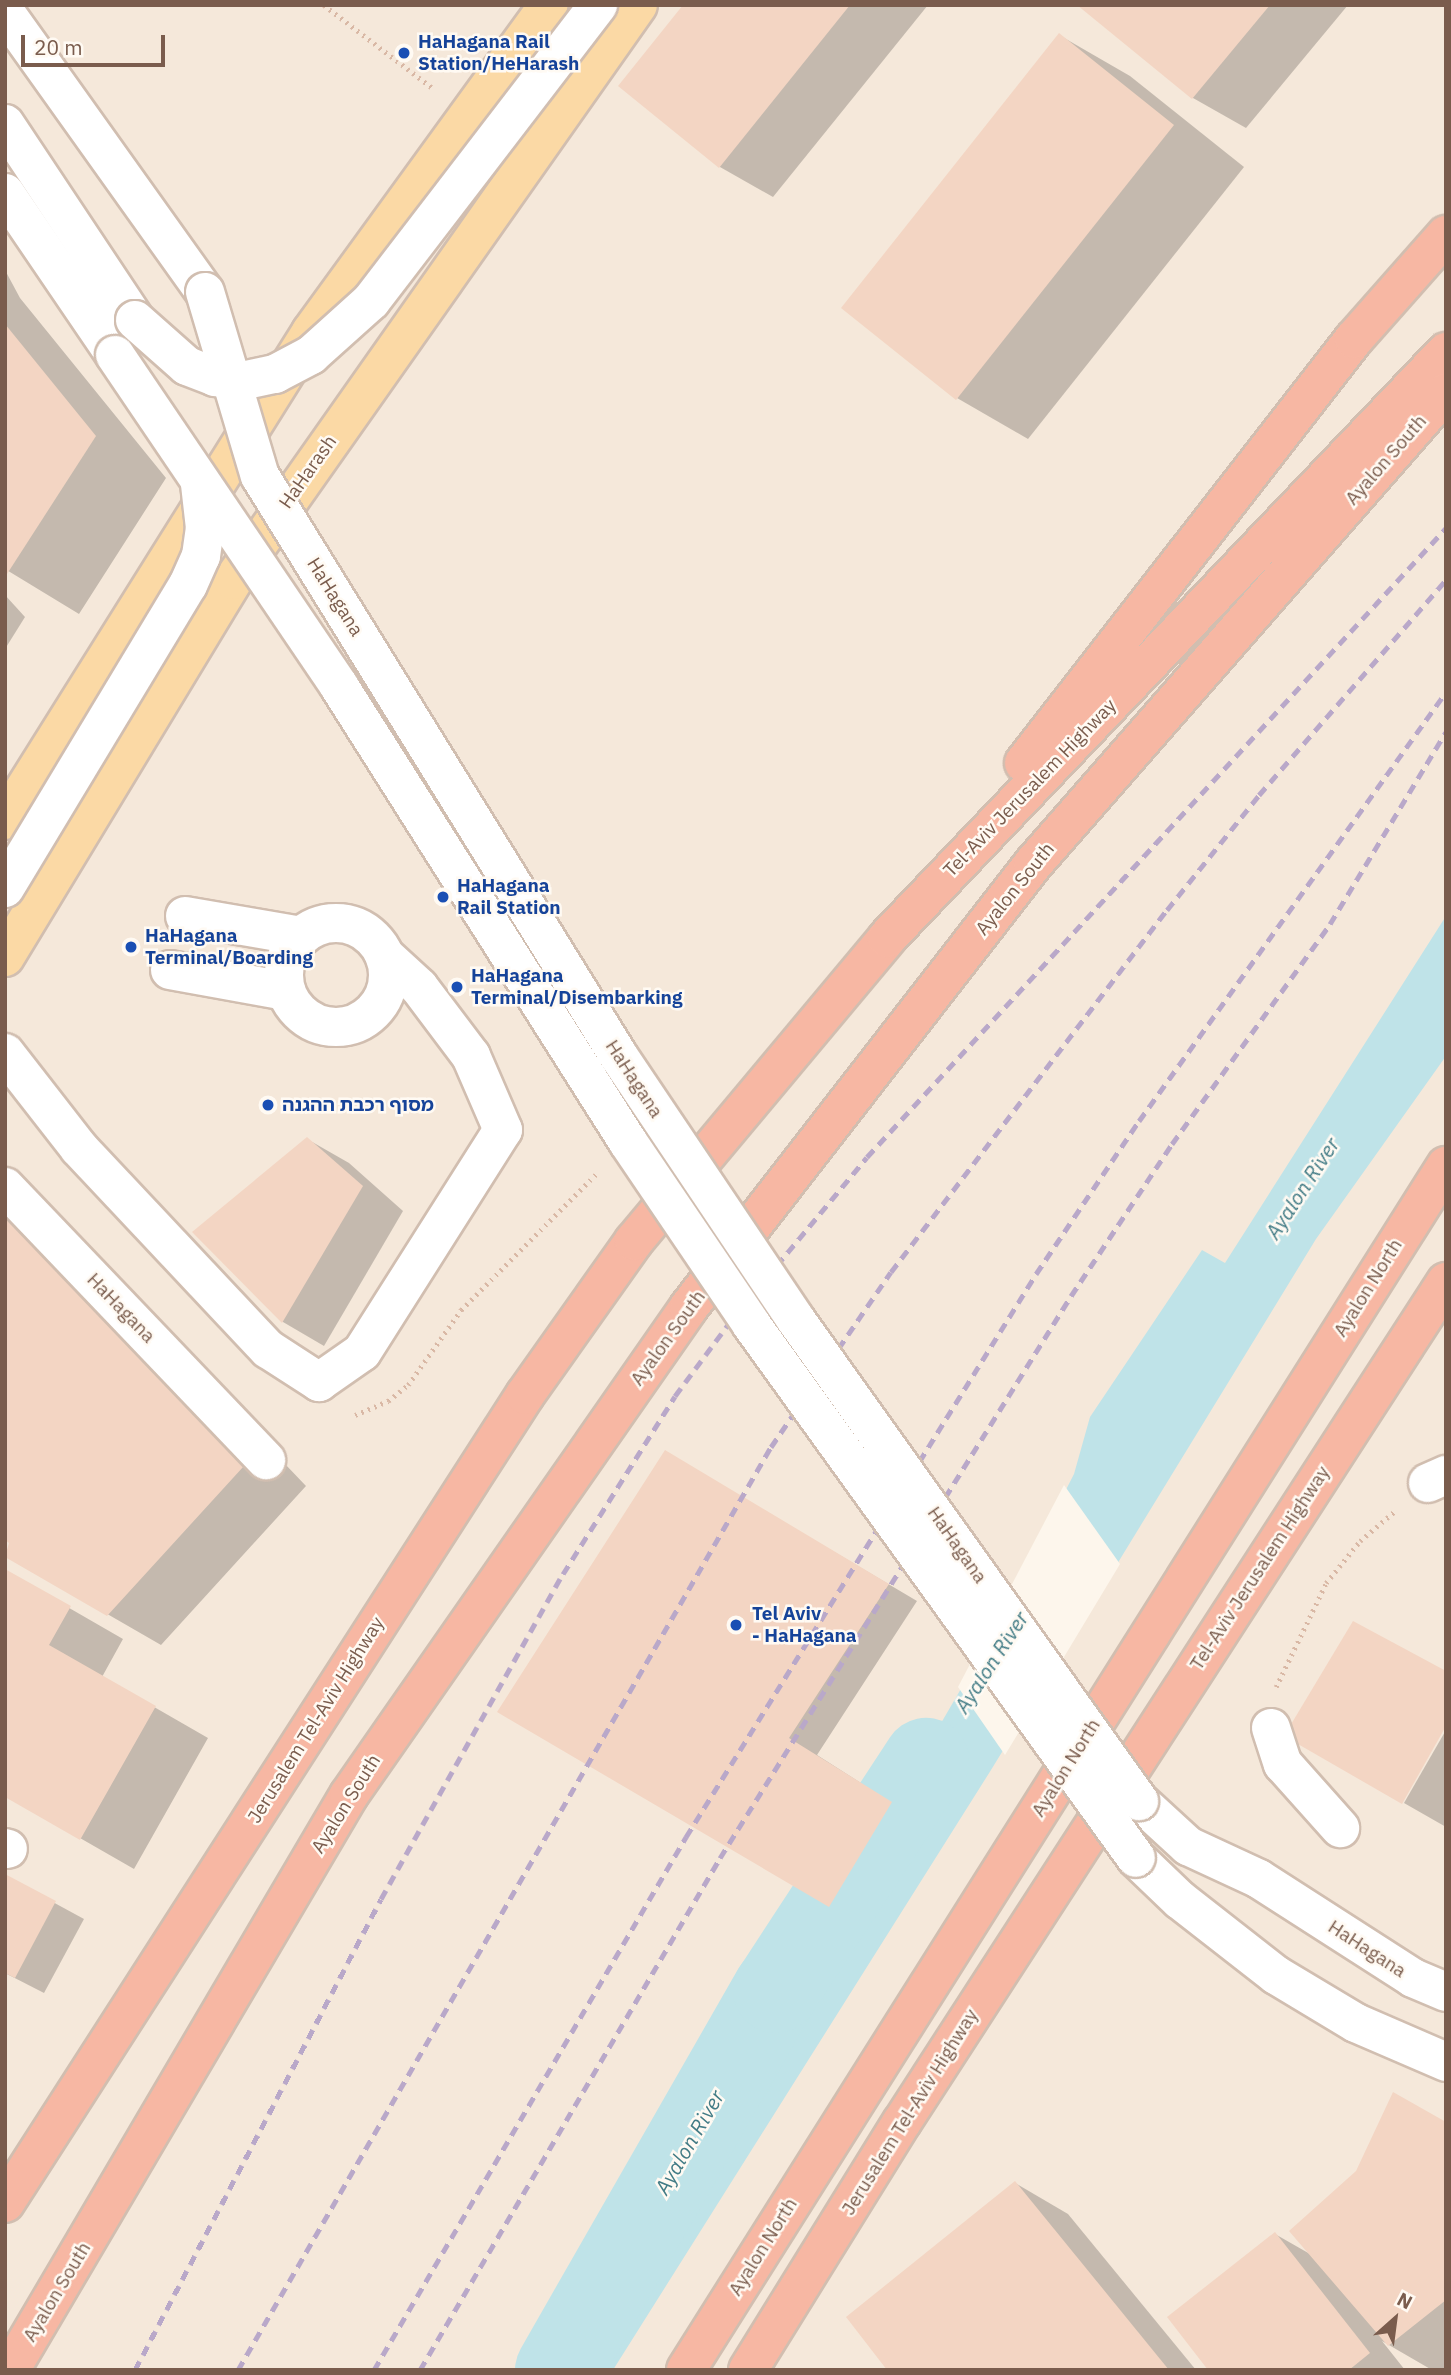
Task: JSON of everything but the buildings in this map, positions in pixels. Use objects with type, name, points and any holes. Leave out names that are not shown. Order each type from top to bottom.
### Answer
[{"type":"highway","points":[[887,938],[1354,339],[1446,235]]},
{"type":"highway","name":"Tel-Aviv Jerusalem Highway","points":[[634,1241],[887,938],[1446,352]]},
{"type":"highway","name":"Ayalon South","points":[[10,2370],[349,1795],[689,1307],[1033,864],[1446,392]]},
{"type":"highway","name":"Ayalon North","points":[[685,2370],[1446,1166]]},
{"type":"highway","name":"Jerusalem Tel-Aviv Highway","points":[[5,2203],[518,1406],[634,1241]]},
{"type":"highway","name":"Tel-Aviv Jerusalem Highway","points":[[1075,1855],[1446,1282]]},
{"type":"highway","name":"Jerusalem Tel-Aviv Highway","points":[[748,2370],[1075,1855]]},
{"type":"main road","points":[[5,820],[311,332],[467,114],[549,5]]},
{"type":"main road","name":"HaHarash","points":[[5,957],[233,580],[638,5]]},
{"type":"street","points":[[135,320],[187,366],[215,377],[246,380],[275,374],[311,355],[386,283],[597,5]]},
{"type":"street","name":"HaHagana","points":[[5,12],[205,292],[260,476],[610,1044],[796,1320],[1139,1801],[1188,1846],[1259,1879],[1413,1978],[1446,1992]]},
{"type":"street","points":[[5,124],[135,320],[190,437],[202,493],[205,528],[201,556],[188,585],[5,888]]},
{"type":"street","name":"HaHagana","points":[[5,193],[379,747],[628,1142],[765,1344],[1136,1858],[1180,1900],[1276,1975],[1356,2023],[1446,2062]]},
{"type":"street","points":[[185,916],[301,936]]},
{"type":"street","points":[[5,1053],[79,1147],[268,1349],[319,1382],[362,1352],[503,1130],[471,1056],[418,987],[357,928],[318,926],[301,936],[289,952],[284,971],[286,990],[295,1008],[310,1021],[329,1027],[349,1027],[380,1004],[388,971],[384,955]]},
{"type":"street","points":[[170,970],[286,990]]},
{"type":"street","points":[[380,1004],[471,1056]]},
{"type":"street","name":"HaHagana","points":[[5,1187],[266,1460]]},
{"type":"street","points":[[1271,1728],[1283,1764],[1340,1828]]},
{"type":"path","points":[[324,5],[467,114]]},
{"type":"path","points":[[346,1419],[388,1401],[408,1385],[461,1310],[628,1142]]},
{"type":"path","points":[[1271,1728],[1276,1688],[1326,1583],[1360,1541],[1437,1479]]},
{"type":"shaded area","points":[[5,5],[1446,5],[1446,2370],[5,2370]]},
{"type":"water","points":[[1446,916],[1446,1056],[1316,1239],[991,1770],[613,2370],[519,2370],[622,2200],[720,2064],[738,2073],[991,1637],[1074,1474],[1090,1417],[1202,1250],[1225,1263]]},
{"type":"pier","points":[[1064,1485],[1120,1564],[1005,1755],[958,1687]]},
{"type":"waterway","name":"Ayalon River","points":[[558,2370],[776,1990],[926,1761]]},
{"type":"railway","points":[[135,2370],[381,1899],[563,1574],[675,1396],[733,1318],[867,1157],[1446,528]]},
{"type":"railway","points":[[238,2370],[771,1447],[891,1272],[1167,910],[1259,795],[1446,580]]},
{"type":"railway","points":[[374,2370],[686,1837],[1036,1274],[1139,1121],[1446,692]]},
{"type":"railway","points":[[420,2370],[720,1858],[1071,1296],[1172,1144],[1330,924],[1446,732]]},
{"type":"place","name":"HaHagana Rail Station/HeHarash","points":[[404,53]]},
{"type":"place","name":"HaHagana Rail Station","points":[[443,897]]},
{"type":"place","name":"HaHagana Terminal/Boarding","points":[[131,947]]},
{"type":"place","name":"HaHagana Terminal/Disembarking","points":[[457,987]]},
{"type":"place","name":"מסוף רכבת ההגנה","points":[[268,1105]]},
{"type":"place","name":"Tel Aviv - HaHagana","points":[[736,1625]]}]
